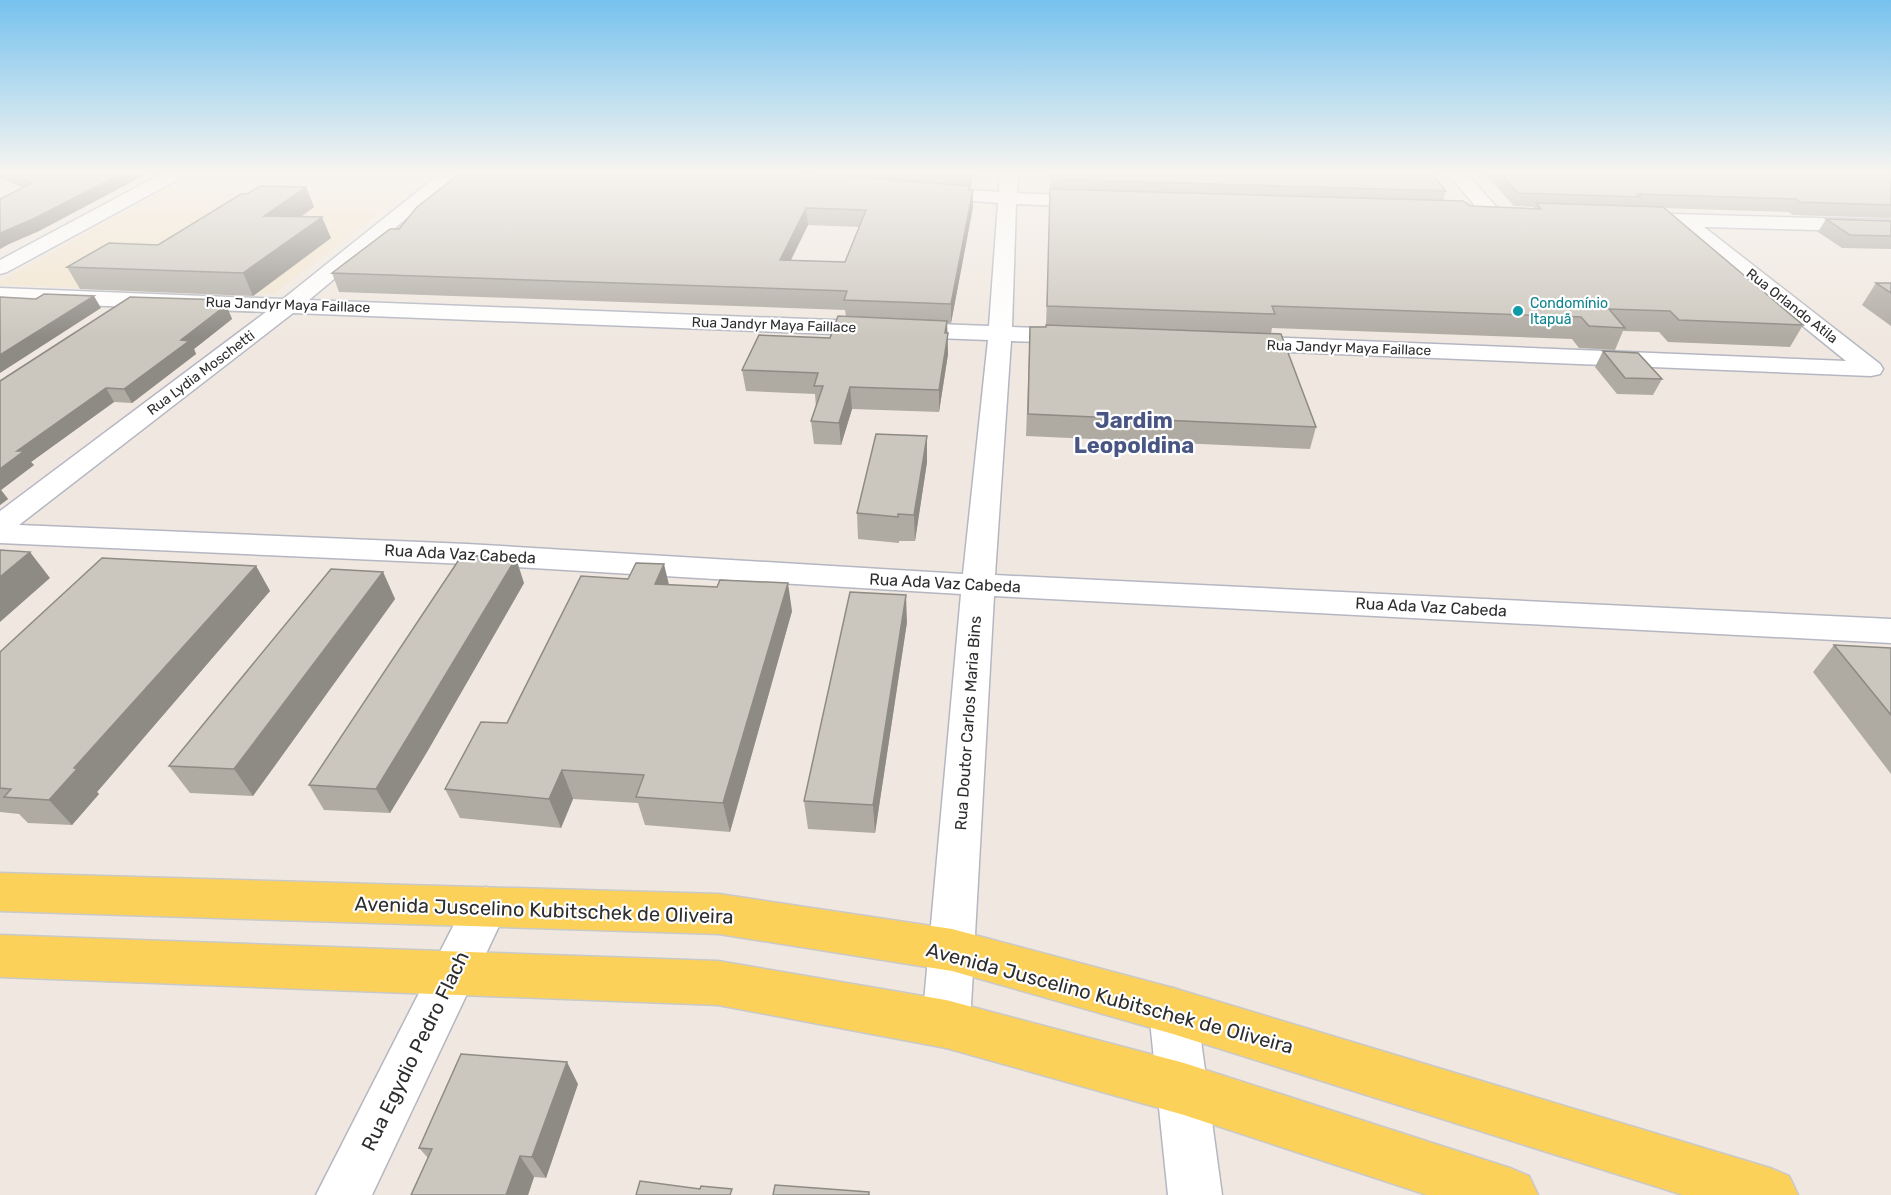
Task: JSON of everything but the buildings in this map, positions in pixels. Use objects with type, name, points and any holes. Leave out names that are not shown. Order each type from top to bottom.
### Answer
[{"type":"main road","name":"Avenida Juscelino Kubitschek de Oliveira","points":[[0,892],[719,914],[952,950],[1173,1011],[1770,1195]]},
{"type":"main road","points":[[0,956],[718,984],[946,1024],[1184,1089],[1510,1195]]},
{"type":"street","points":[[0,268],[77,227]]},
{"type":"street","name":"Rua Lydia Moschetti","points":[[0,525],[289,305],[385,227]]},
{"type":"street","name":"Rua Doutor Carlos Maria Bins","points":[[946,1024],[978,585],[1000,334],[1006,227]]},
{"type":"street","name":"Rua Orlando Atila","points":[[1692,227],[1871,369]]},
{"type":"street","name":"Rua Jandyr Maya Faillace","points":[[0,295],[1099,337]]},
{"type":"street","points":[[104,319],[132,300]]},
{"type":"street","name":"Rua Jandyr Maya Faillace","points":[[1218,342],[1871,369]]},
{"type":"street","name":"Rua Ada Vaz Cabeda","points":[[0,534],[467,554],[978,585],[1891,632]]},
{"type":"street","name":"Rua Egydio Pedro Flach","points":[[343,1195],[486,907]]},
{"type":"street","points":[[1173,1011],[1195,1195]]},
{"type":"shaded area","points":[[98,227],[363,227],[273,294],[0,285],[0,281]]},
{"type":"place","name":"Condomínio Itapuã","points":[[1518,311]]},
{"type":"district","name":"Jardim Leopoldina","points":[[1134,432]]}]
